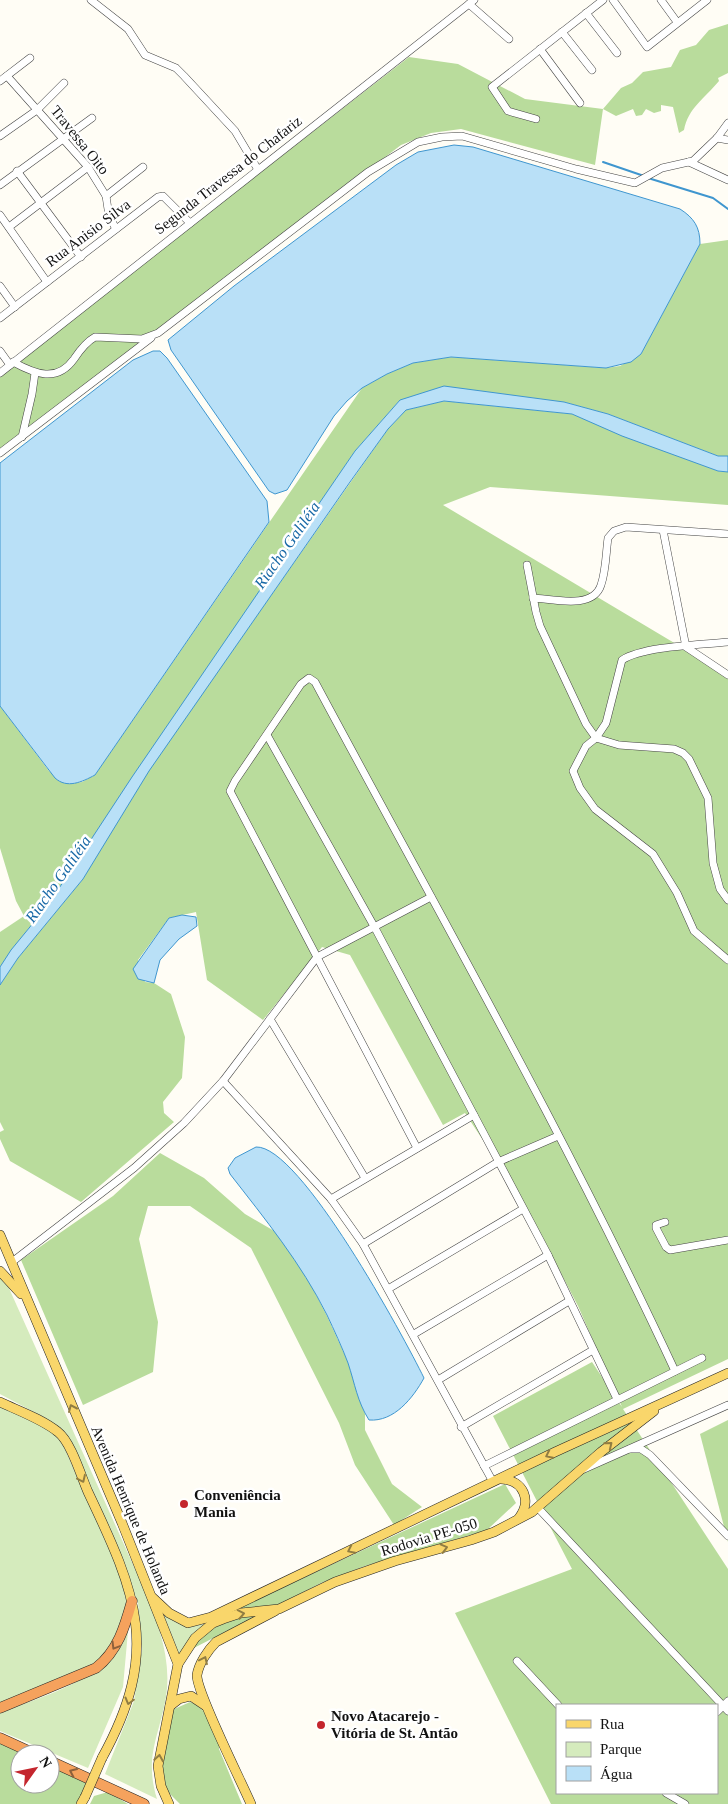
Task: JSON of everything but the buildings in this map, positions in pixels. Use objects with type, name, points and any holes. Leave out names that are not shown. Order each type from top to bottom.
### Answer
[{"type":"highway","points":[[0,1708],[96,1668],[108,1658],[117,1644],[132,1601]]},
{"type":"highway","points":[[0,1738],[13,1744]]},
{"type":"highway","points":[[60,1766],[144,1804]]},
{"type":"main road","name":"Avenida Henrique de Holanda","points":[[0,1235],[153,1598],[178,1664]]},
{"type":"main road","points":[[0,1271],[28,1302]]},
{"type":"main road","name":"Rodovia PE-050","points":[[153,1598],[169,1613],[188,1623],[210,1617],[728,1373]]},
{"type":"main road","name":"Rodovia PE-050","points":[[178,1664],[195,1638],[213,1623],[241,1613],[279,1609],[335,1582],[395,1561],[471,1540],[538,1508],[621,1435],[672,1398]]},
{"type":"main road","name":"Avenida Henrique de Holanda","points":[[0,1402],[42,1422],[62,1436],[117,1556],[132,1601],[138,1634],[134,1677],[125,1712],[83,1801]]},
{"type":"main road","points":[[496,1481],[509,1480],[518,1484],[524,1491],[526,1501],[524,1510],[518,1518]]},
{"type":"main road","points":[[251,1804],[206,1706],[197,1676],[208,1650],[227,1635],[279,1609]]},
{"type":"main road","points":[[169,1804],[160,1786],[158,1766],[178,1664]]},
{"type":"main road","points":[[170,1707],[179,1699],[191,1696],[206,1706]]},
{"type":"street","points":[[91,0],[128,29],[145,55],[176,68],[184,76],[235,131],[257,168]]},
{"type":"street","points":[[536,119],[508,111],[492,87],[603,0]]},
{"type":"street","points":[[613,0],[647,47],[706,0]]},
{"type":"street","points":[[661,0],[677,22]]},
{"type":"street","points":[[471,2],[508,39]]},
{"type":"street","name":"Segunda Travessa do Chafariz","points":[[0,373],[257,168],[471,2]]},
{"type":"street","points":[[586,13],[617,53]]},
{"type":"street","points":[[562,32],[592,70]]},
{"type":"street","points":[[540,49],[580,103]]},
{"type":"street","points":[[2,78],[30,58]]},
{"type":"street","name":"Travessa Oito","points":[[2,78],[37,110],[88,168],[106,196],[110,216],[116,229]]},
{"type":"street","points":[[0,136],[37,110],[64,83]]},
{"type":"street","points":[[0,185],[92,118]]},
{"type":"street","points":[[0,453],[368,172],[418,142],[442,137],[462,136],[628,182],[639,183],[662,168],[689,162],[700,156],[728,123]]},
{"type":"street","points":[[717,138],[728,140]]},
{"type":"street","points":[[689,162],[728,180]]},
{"type":"street","points":[[10,227],[88,168]]},
{"type":"street","points":[[106,196],[143,168]]},
{"type":"street","points":[[17,172],[81,257]]},
{"type":"street","name":"Rua Anisio Silva","points":[[0,318],[162,196],[168,199],[190,223]]},
{"type":"street","points":[[0,215],[47,282]]},
{"type":"street","points":[[0,286],[15,307]]},
{"type":"street","points":[[0,351],[12,363],[35,373],[51,376],[65,369],[85,344],[95,336],[142,339],[158,333]]},
{"type":"street","points":[[22,437],[35,373]]},
{"type":"street","points":[[533,598],[580,601],[591,598],[601,585],[608,538],[614,531],[626,527],[638,526],[663,530],[728,534]]},
{"type":"street","points":[[663,530],[686,647],[728,675]]},
{"type":"street","points":[[527,566],[533,598],[544,635],[586,724],[596,738],[619,745],[674,749],[683,753],[689,759],[708,798],[713,863],[720,889],[728,900]]},
{"type":"street","points":[[728,642],[646,651],[629,655],[622,660],[607,719],[596,738],[586,746],[573,771],[580,788],[595,809],[653,854],[677,892],[694,931],[728,960]]},
{"type":"street","points":[[417,1148],[230,791],[234,781],[307,679],[312,679],[431,897],[558,1136],[636,1287],[676,1371]]},
{"type":"street","points":[[267,735],[374,928],[548,1255],[617,1399]]},
{"type":"street","points":[[12,1262],[134,1168],[184,1123],[223,1081],[317,957],[431,897]]},
{"type":"street","points":[[270,1018],[365,1178]]},
{"type":"street","points":[[223,1081],[331,1199],[363,1244],[414,1334],[461,1427],[484,1466],[496,1481]]},
{"type":"street","points":[[331,1199],[474,1115]]},
{"type":"street","points":[[363,1244],[498,1162],[558,1136]]},
{"type":"street","points":[[388,1288],[523,1209]]},
{"type":"street","points":[[665,1222],[656,1225],[656,1228],[666,1247],[670,1250],[728,1240]]},
{"type":"street","points":[[414,1334],[548,1255]]},
{"type":"street","points":[[438,1380],[570,1301]]},
{"type":"street","points":[[461,1427],[593,1350]]},
{"type":"street","points":[[484,1466],[702,1358]]},
{"type":"street","points":[[579,1472],[728,1405]]},
{"type":"street","points":[[627,1449],[641,1449],[650,1455],[728,1536]]},
{"type":"street","points":[[538,1508],[726,1706]]},
{"type":"street","points":[[517,1661],[557,1704]]},
{"type":"street","points":[[668,1794],[685,1804]]},
{"type":"green space","points":[[728,24],[728,73],[718,78],[719,81],[693,109],[684,130],[679,133],[673,107],[661,105],[661,111],[654,113],[646,109],[642,115],[636,116],[633,109],[616,116],[603,109],[621,88],[632,83],[643,72],[671,67],[680,50],[696,45],[709,30]]},
{"type":"green space","points":[[409,57],[458,64],[525,99],[603,109],[595,165],[461,129],[431,133],[401,145],[0,452],[0,375]]},
{"type":"green space","points":[[728,240],[728,456],[718,456],[608,414],[564,402],[400,400],[355,451],[70,873],[0,967],[0,932],[24,916],[16,901],[0,848],[0,706],[49,771],[69,784],[82,782],[95,775],[362,388],[387,374],[413,363],[451,357],[606,368],[620,366],[641,354],[700,244]]},
{"type":"green space","points":[[444,401],[572,414],[718,471],[728,472],[728,505],[490,487],[443,505],[728,675],[728,1359],[623,1409],[728,1569],[728,1804],[551,1804],[455,1613],[572,1569],[493,1416],[592,1362],[622,1407],[578,1306],[522,1199],[465,1113],[443,1125],[350,955],[322,947],[263,1020],[207,980],[196,912],[169,918],[138,960],[145,982],[154,983],[171,994],[185,1037],[182,1078],[163,1102],[164,1113],[174,1122],[81,1202],[10,1161],[0,1139],[0,1132],[4,1130],[0,1122],[0,985],[18,958],[83,879],[148,765],[211,681],[388,429],[406,410]]},
{"type":"green space","points":[[160,1153],[204,1178],[245,1214],[276,1232],[307,1277],[327,1316],[349,1364],[365,1414],[365,1430],[392,1484],[422,1507],[394,1525],[355,1465],[339,1423],[251,1248],[190,1206],[148,1206],[139,1239],[158,1322],[153,1372],[83,1405],[21,1260],[113,1196]]},
{"type":"green space","points":[[0,1276],[8,1286],[144,1589],[159,1628],[165,1655],[167,1683],[166,1697],[152,1759],[153,1784],[157,1799],[105,1774],[134,1701],[142,1649],[138,1603],[125,1567],[63,1433],[47,1419],[0,1394]]},
{"type":"green space","points":[[0,1398],[57,1431],[132,1601],[129,1614],[96,1668],[0,1708]]},
{"type":"green space","points":[[728,1420],[728,1542],[700,1434]]},
{"type":"green space","points":[[505,1484],[516,1503],[487,1530],[365,1566],[321,1583],[184,1653],[195,1632],[204,1624]]},
{"type":"green space","points":[[163,1613],[172,1620],[182,1624],[193,1626],[204,1624],[195,1632],[181,1659]]},
{"type":"green space","points":[[128,1631],[123,1687],[88,1768],[60,1756],[60,1744],[31,1744],[0,1731],[0,1711],[45,1696],[78,1681],[105,1664],[121,1647]]},
{"type":"green space","points":[[190,1702],[202,1709],[215,1728],[219,1749],[242,1804],[180,1804],[167,1791],[161,1771],[172,1710]]},
{"type":"green space","points":[[0,1740],[10,1745],[10,1794],[60,1794],[60,1766],[88,1778],[81,1804],[0,1804]]},
{"type":"green space","points":[[108,1792],[128,1804],[90,1804],[94,1796]]},
{"type":"water","points":[[454,145],[473,147],[680,209],[695,224],[699,233],[700,244],[641,354],[631,362],[606,368],[451,357],[413,363],[387,374],[362,388],[347,401],[334,416],[287,490],[275,494],[269,491],[171,350],[168,340],[234,286],[396,165],[418,152]]},
{"type":"water","points":[[153,351],[160,351],[167,358],[267,501],[269,522],[95,775],[80,782],[64,783],[55,778],[0,706],[0,463],[133,360]]},
{"type":"water","points":[[444,386],[564,402],[608,414],[718,456],[728,456],[728,472],[718,471],[622,436],[572,414],[444,401],[406,410],[388,429],[350,482],[149,771],[83,879],[18,958],[0,985],[0,967],[11,950],[48,905],[132,777],[355,451],[400,400]]},
{"type":"water","points":[[182,915],[196,917],[197,926],[179,939],[160,960],[154,983],[138,979],[133,969],[169,918]]},
{"type":"water","points":[[256,1147],[275,1155],[298,1176],[323,1208],[374,1286],[424,1378],[408,1401],[387,1417],[369,1420],[359,1399],[343,1351],[317,1296],[282,1242],[230,1174],[228,1168],[235,1158]]},
{"type":"waterway","points":[[603,162],[644,176]]},
{"type":"waterway","points":[[648,178],[713,198],[728,209]]},
{"type":"place","name":"Conveniência Mania","points":[[184,1504]]},
{"type":"place","name":"Novo Atacarejo - Vitória de St. Antão","points":[[321,1725]]},
{"type":"water label","name":"Riacho Galiléia","points":[[287,545]]},
{"type":"water label","name":"Riacho Galiléia","points":[[58,879]]}]
